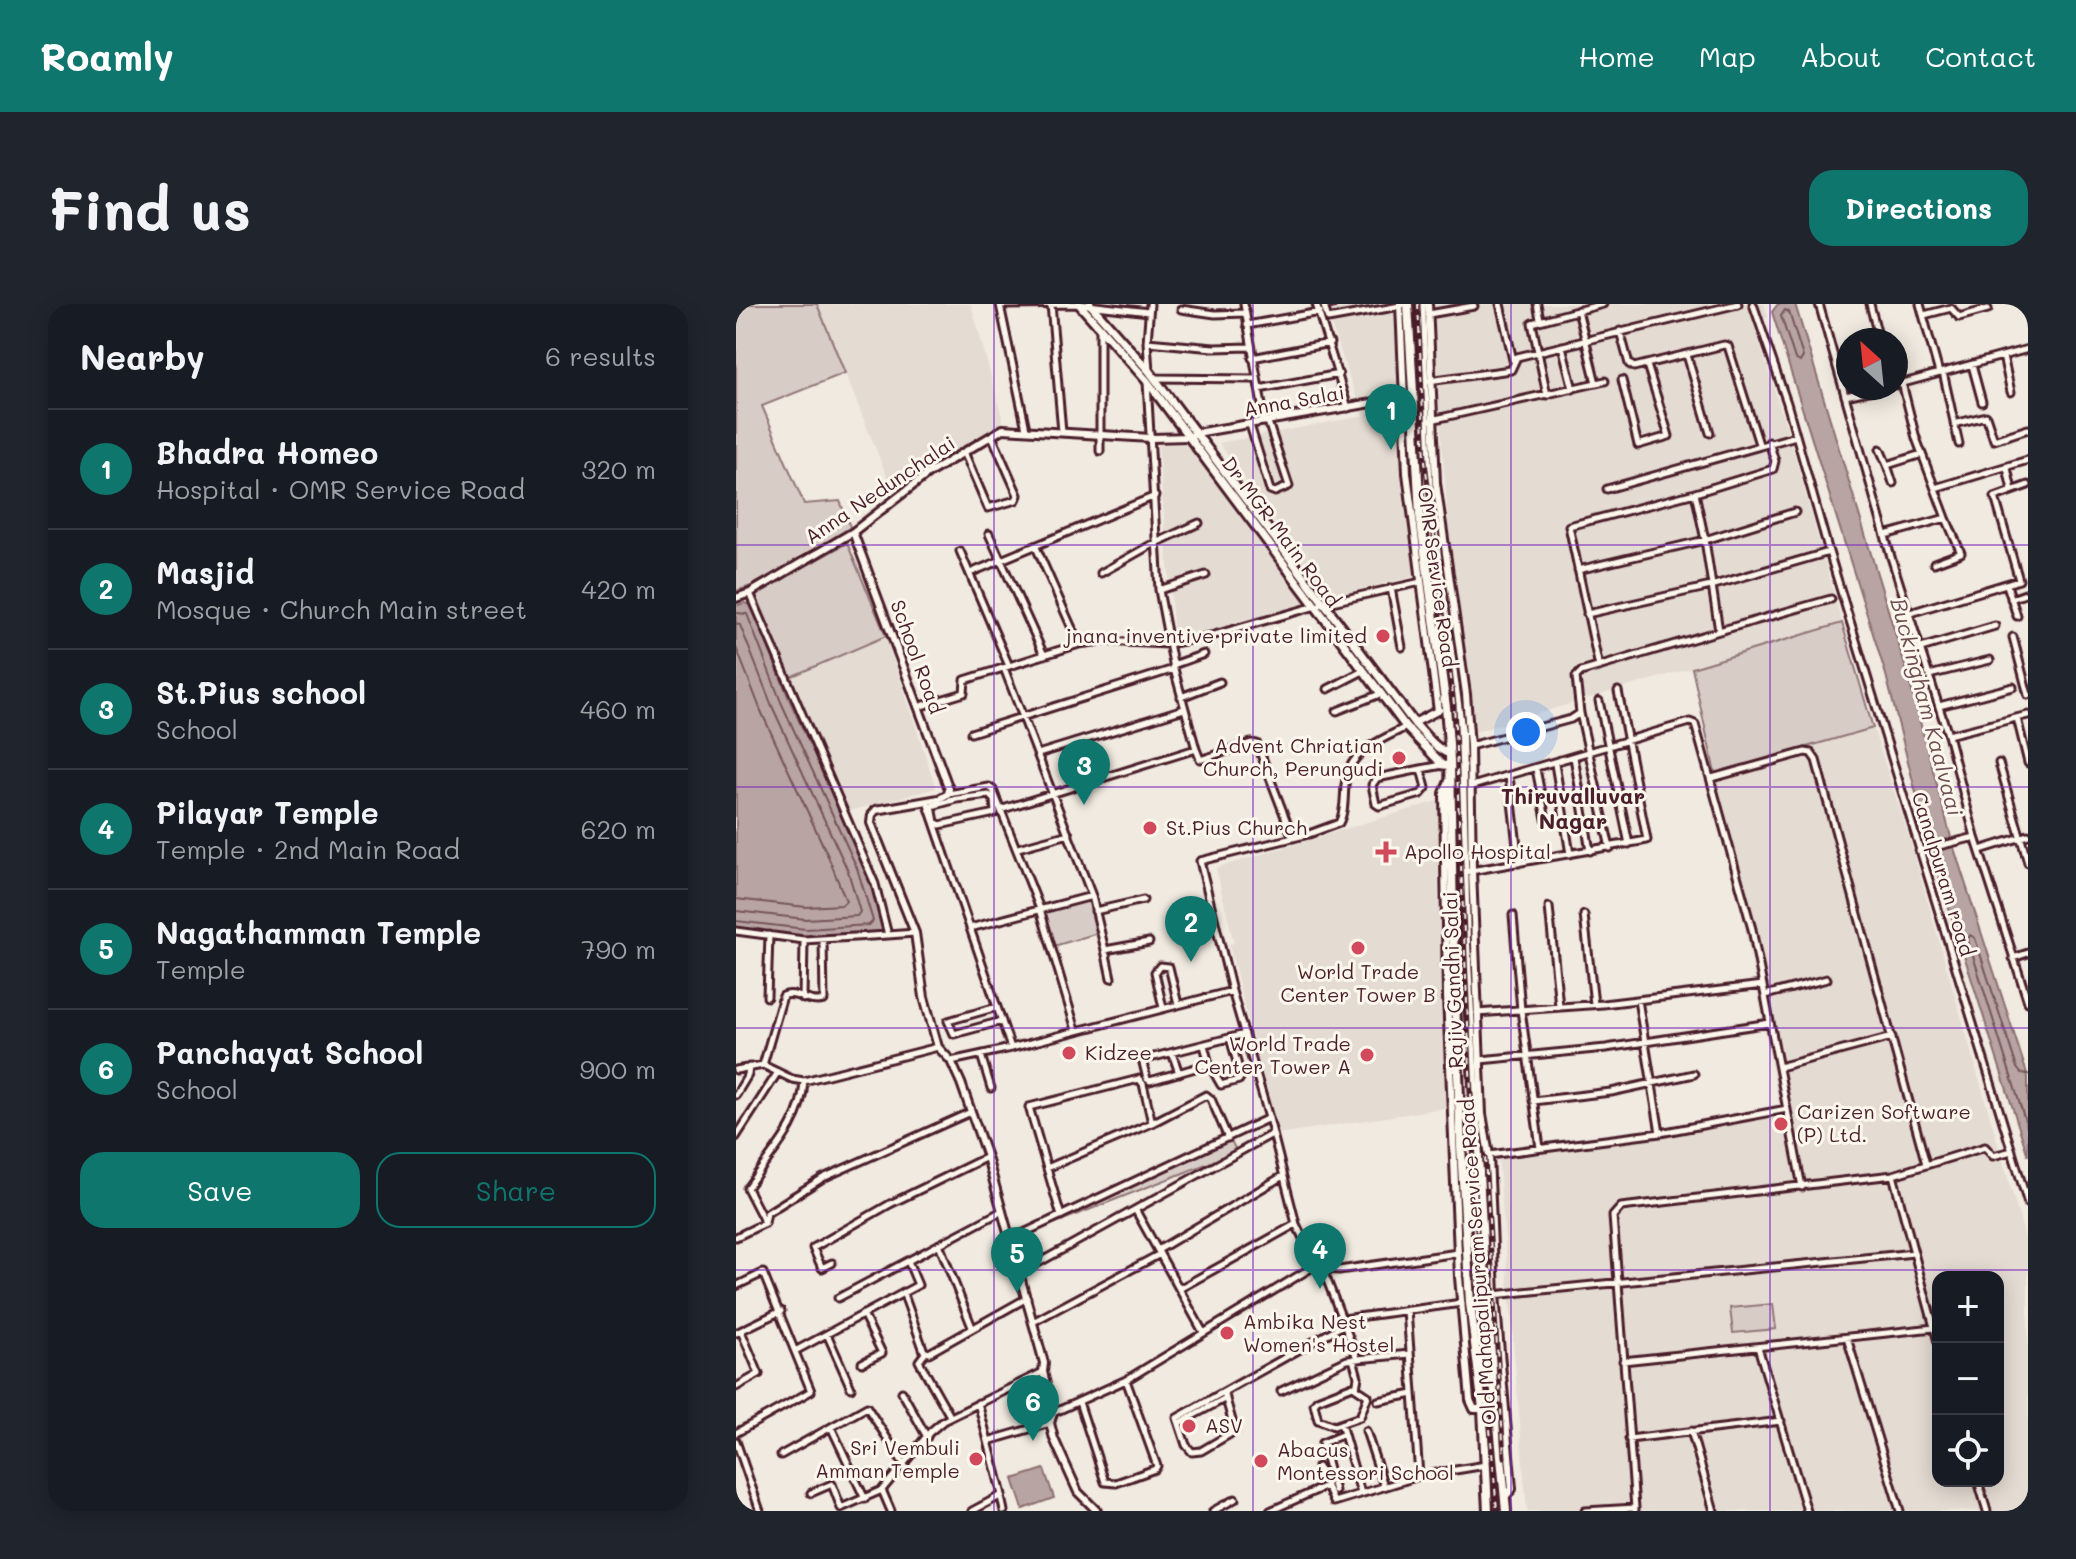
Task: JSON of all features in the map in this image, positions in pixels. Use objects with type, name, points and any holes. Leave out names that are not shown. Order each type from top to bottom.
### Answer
[{"type":"main road","name":"Dr MGR Main Road","points":[[1079,304],[1150,377]]},
{"type":"main road","name":"Rajiv Gandhi Salai","points":[[1421,304],[1428,381],[1429,497],[1447,618],[1462,761],[1473,1071],[1506,1511]]},
{"type":"main road","name":"Dr MGR Main Road","points":[[1091,305],[1193,435],[1265,541],[1448,762]]},
{"type":"main road","name":"Rajiv Gandhi Salai","points":[[1403,305],[1420,515],[1451,777],[1448,894],[1458,1072],[1463,1253],[1483,1409],[1488,1511]]},
{"type":"main road","name":"Dr MGR Main Road","points":[[1320,605],[1363,671],[1406,727],[1448,762]]},
{"type":"main road","points":[[1448,762],[1462,761]]},
{"type":"main road","points":[[1458,1072],[1473,1071]]},
{"type":"street","points":[[1051,304],[1062,432]]},
{"type":"street","points":[[1026,429],[1000,305],[1079,304],[1149,312]]},
{"type":"street","points":[[1150,304],[1147,342],[1159,590],[1184,709],[1197,752],[1203,759],[1251,743],[1257,744],[1293,838]]},
{"type":"street","points":[[1244,304],[1266,422],[1289,486],[1275,492],[1270,490],[1250,425]]},
{"type":"street","points":[[1316,304],[1348,408]]},
{"type":"street","points":[[1333,304],[1324,306],[1328,319],[1403,305]]},
{"type":"street","points":[[1428,304],[1428,381],[1511,370],[1514,367],[1500,304]]},
{"type":"street","points":[[1537,304],[1540,319]]},
{"type":"street","points":[[1547,395],[1532,324],[1540,319],[1603,304]]},
{"type":"street","points":[[1513,361],[1517,357],[1738,304]]},
{"type":"street","name":"Canalpuram road","points":[[1753,304],[1923,850],[2028,1204]]},
{"type":"street","points":[[1819,304],[1836,364]]},
{"type":"street","points":[[1870,304],[1876,328]]},
{"type":"street","points":[[1920,304],[1959,444]]},
{"type":"street","points":[[1429,314],[1474,306]]},
{"type":"street","points":[[1924,315],[1951,308],[1959,317],[1988,309]]},
{"type":"street","points":[[1181,309],[1215,314],[1246,313]]},
{"type":"street","points":[[1578,310],[1596,383]]},
{"type":"street","points":[[1247,325],[1320,312]]},
{"type":"street","points":[[1100,326],[1100,451]]},
{"type":"street","points":[[1620,331],[1629,364],[1634,367],[1728,346],[1759,444]]},
{"type":"street","points":[[1147,342],[1214,348],[1250,347]]},
{"type":"street","points":[[1252,358],[1330,343]]},
{"type":"street","points":[[1562,346],[1573,389]]},
{"type":"street","points":[[1908,382],[2028,349]]},
{"type":"street","points":[[1687,355],[1710,433]]},
{"type":"street","points":[[2003,356],[2011,392]]},
{"type":"street","points":[[1622,380],[1638,445],[1669,436],[1647,365]]},
{"type":"street","points":[[1972,365],[1982,402]]},
{"type":"street","points":[[1259,389],[1339,374]]},
{"type":"street","points":[[1150,377],[1256,379]]},
{"type":"street","points":[[1429,420],[1605,381]]},
{"type":"street","name":"Anna Salai","points":[[1193,435],[1408,396]]},
{"type":"street","name":"OMR Service Road","points":[[1408,396],[1408,486],[1442,709]]},
{"type":"street","points":[[1846,400],[1948,735],[1972,838],[1980,850],[2028,1002]]},
{"type":"street","points":[[1904,400],[1961,552],[1958,556],[1934,563]]},
{"type":"street","points":[[1954,424],[1986,416],[1994,440],[2028,429]]},
{"type":"street","name":"Old Mahapalipuram Service Road","points":[[1429,420],[1466,694],[1470,746],[1472,786],[1468,871],[1480,1060],[1478,1109],[1489,1155],[1490,1296]]},
{"type":"street","name":"Anna Nedunchalai","points":[[736,598],[750,593],[853,532],[929,473],[1003,429],[1151,438],[1193,435]]},
{"type":"street","points":[[964,452],[988,508],[1016,500],[1018,495],[992,436]]},
{"type":"street","points":[[1607,489],[1796,436]]},
{"type":"street","points":[[1599,667],[1568,529],[1571,524],[1695,493],[1773,469],[1775,461],[1769,442]]},
{"type":"street","points":[[1880,449],[1893,483]]},
{"type":"street","points":[[1887,465],[1922,454]]},
{"type":"street","points":[[1935,488],[2028,460]]},
{"type":"street","points":[[2007,468],[2012,490]]},
{"type":"street","points":[[1910,613],[2019,580],[1995,499],[1996,495],[2028,485]]},
{"type":"street","points":[[1695,493],[1719,631]]},
{"type":"street","points":[[970,573],[1155,496]]},
{"type":"street","points":[[1578,570],[1705,540],[1795,512]]},
{"type":"street","points":[[1885,535],[1946,518]]},
{"type":"street","points":[[1101,573],[1199,523]]},
{"type":"street","name":"School Road","points":[[853,532],[953,796]]},
{"type":"street","points":[[989,534],[1044,655]]},
{"type":"street","points":[[1036,546],[1079,644]]},
{"type":"street","points":[[960,551],[1092,896],[1111,978]]},
{"type":"street","points":[[1587,614],[1711,586],[1829,552]]},
{"type":"street","points":[[1159,590],[1206,575]]},
{"type":"street","points":[[918,707],[964,693],[964,681],[1079,644],[1101,641],[1168,644],[1211,636],[1320,605],[1421,582]]},
{"type":"street","points":[[2007,585],[2017,616]]},
{"type":"street","points":[[1391,588],[1402,647]]},
{"type":"street","points":[[750,593],[875,884],[888,935]]},
{"type":"street","points":[[2011,599],[2028,593]]},
{"type":"street","points":[[1610,848],[1580,713],[1576,677],[1581,672],[1831,599]]},
{"type":"street","points":[[1921,648],[1995,626]]},
{"type":"street","points":[[2013,637],[2028,695]]},
{"type":"street","points":[[971,733],[1204,654]]},
{"type":"street","points":[[1929,675],[1990,660]]},
{"type":"street","points":[[1328,689],[1363,671]]},
{"type":"street","points":[[1181,697],[1220,682]]},
{"type":"street","points":[[1939,706],[2013,687]]},
{"type":"street","points":[[1468,871],[1647,840],[1618,691]]},
{"type":"street","points":[[1337,711],[1380,694]]},
{"type":"street","points":[[1599,701],[1629,844]]},
{"type":"street","points":[[1038,754],[1184,709]]},
{"type":"street","points":[[1414,723],[1442,709]]},
{"type":"street","points":[[1470,746],[1571,719],[1580,713]]},
{"type":"street","points":[[1948,735],[2028,715]]},
{"type":"street","points":[[2017,718],[2028,763]]},
{"type":"street","points":[[1472,786],[1693,722],[1712,778],[1746,907],[1802,1187]]},
{"type":"street","points":[[1356,1388],[1355,1359],[1344,1321],[1296,1224],[1200,861],[1339,823],[1343,813],[1346,770],[1354,757],[1406,727]]},
{"type":"street","points":[[1003,809],[1197,752]]},
{"type":"street","points":[[1712,778],[1805,752],[1814,756],[1926,1164]]},
{"type":"street","points":[[1574,757],[1590,851]]},
{"type":"street","points":[[1421,769],[1426,788],[1421,794],[1379,806],[1376,804],[1372,785],[1377,778],[1448,762]]},
{"type":"street","points":[[1999,763],[2028,863]]},
{"type":"street","points":[[1555,764],[1570,854]]},
{"type":"street","points":[[1536,769],[1546,819]]},
{"type":"street","points":[[1509,776],[1519,863]]},
{"type":"street","points":[[1076,1030],[1040,909],[992,787],[876,810],[871,823],[915,933],[924,997],[938,1047],[951,1061],[971,1112],[1011,1239],[1044,1363],[1043,1372],[1053,1413],[1050,1423],[1054,1439],[1078,1492],[1097,1511]]},
{"type":"street","points":[[989,795],[997,811],[937,824],[932,806],[953,796],[989,795]]},
{"type":"street","points":[[927,802],[1011,1048]]},
{"type":"street","points":[[1018,848],[1069,834]]},
{"type":"street","points":[[1980,850],[2028,835]]},
{"type":"street","points":[[1923,850],[1972,838]]},
{"type":"street","points":[[1448,894],[1463,1253],[1462,1303],[1470,1400],[1474,1409],[1483,1409]]},
{"type":"street","points":[[970,928],[1092,896]]},
{"type":"street","points":[[1095,911],[1143,900]]},
{"type":"street","points":[[1549,907],[1559,1006]]},
{"type":"street","points":[[1513,915],[1521,1010],[1540,1148]]},
{"type":"street","points":[[1584,915],[1594,1004]]},
{"type":"street","points":[[736,931],[804,940],[915,933]]},
{"type":"street","points":[[767,997],[769,935]]},
{"type":"street","points":[[803,999],[804,940]]},
{"type":"street","points":[[763,1065],[781,999],[788,994],[815,1002],[824,1000],[823,940]]},
{"type":"street","points":[[1105,950],[1149,942]]},
{"type":"street","points":[[2013,958],[2028,953]]},
{"type":"street","points":[[1163,1008],[1155,972],[1160,966],[1169,967],[1178,1004]]},
{"type":"street","points":[[1765,995],[1827,979]]},
{"type":"street","points":[[1477,1013],[1638,1000],[1763,985]]},
{"type":"street","points":[[951,1061],[1232,991]]},
{"type":"street","points":[[1638,1000],[1660,1133]]},
{"type":"street","points":[[997,1007],[948,1021],[954,1034],[1002,1021]]},
{"type":"street","points":[[1480,1060],[1644,1042],[1770,1023]]},
{"type":"street","points":[[1209,1064],[1150,1081],[1144,1061],[1245,1034]]},
{"type":"street","points":[[1779,1067],[1892,1037]]},
{"type":"street","points":[[1204,1045],[1209,1064],[1221,1085],[1239,1080],[1241,1076],[1230,1038]]},
{"type":"street","points":[[736,1070],[763,1065],[792,1079],[804,1081],[938,1047]]},
{"type":"street","points":[[1172,1053],[1179,1073]]},
{"type":"street","points":[[981,1055],[991,1088]]},
{"type":"street","points":[[736,1095],[748,1075],[749,1067]]},
{"type":"street","points":[[736,1137],[778,1072]]},
{"type":"street","points":[[1533,1101],[1611,1092],[1694,1074]]},
{"type":"street","points":[[1061,1216],[1029,1112],[1031,1106],[1139,1079],[1143,1084],[1152,1123]]},
{"type":"street","points":[[765,1223],[747,1188],[792,1127],[803,1097],[804,1081]]},
{"type":"street","points":[[1047,1168],[1152,1123],[1206,1095],[1211,1099],[1228,1138]]},
{"type":"street","points":[[1489,1155],[1660,1133],[1787,1109]]},
{"type":"street","points":[[765,1223],[767,1213],[823,1178],[971,1112]]},
{"type":"street","points":[[1011,1239],[1269,1118]]},
{"type":"street","points":[[1020,1273],[1272,1134]]},
{"type":"street","points":[[1585,1511],[1635,1510],[1613,1216],[1621,1207],[1893,1175],[1985,1147],[1992,1156],[2012,1151]]},
{"type":"street","points":[[832,1263],[822,1268],[813,1248],[890,1204],[987,1157]]},
{"type":"street","points":[[1893,1175],[1932,1320]]},
{"type":"street","points":[[1033,1322],[1159,1252],[1283,1176]]},
{"type":"street","points":[[838,1298],[1003,1211]]},
{"type":"street","points":[[1136,1211],[1203,1333]]},
{"type":"street","points":[[736,1237],[765,1223]]},
{"type":"street","points":[[1179,1289],[1296,1224]]},
{"type":"street","points":[[939,1244],[972,1327]]},
{"type":"street","points":[[1053,1413],[1126,1380],[1318,1267],[1339,1270],[1463,1253]]},
{"type":"street","points":[[1490,1296],[1914,1253]]},
{"type":"street","points":[[795,1351],[918,1283],[908,1261]]},
{"type":"street","points":[[736,1286],[763,1273],[811,1391]]},
{"type":"street","points":[[903,1292],[926,1352]]},
{"type":"street","points":[[950,1416],[919,1361],[926,1352],[1027,1298]]},
{"type":"street","points":[[1225,1395],[1235,1431],[1201,1451],[1192,1452],[1186,1445],[1178,1421],[1344,1321],[1462,1303]]},
{"type":"street","points":[[1407,1310],[1419,1476]]},
{"type":"street","points":[[736,1387],[759,1374],[738,1332],[781,1311]]},
{"type":"street","points":[[862,1363],[882,1353],[863,1314]]},
{"type":"street","points":[[1623,1361],[1932,1328]]},
{"type":"street","points":[[827,1334],[851,1388]]},
{"type":"street","points":[[1847,1338],[1900,1511]]},
{"type":"street","points":[[1758,1347],[1807,1511]]},
{"type":"street","points":[[1281,1391],[1355,1359],[1410,1354]]},
{"type":"street","points":[[811,1493],[832,1484],[841,1508],[865,1499],[882,1490],[927,1437],[950,1416],[1043,1372]]},
{"type":"street","points":[[1079,1402],[1105,1482],[1116,1483],[1155,1469],[1157,1466],[1146,1431],[1126,1380]]},
{"type":"street","points":[[1351,1386],[1366,1394],[1368,1399],[1360,1417],[1341,1424],[1331,1426],[1318,1420],[1314,1404],[1351,1386]]},
{"type":"street","points":[[736,1433],[819,1387]]},
{"type":"street","points":[[902,1392],[927,1437]]},
{"type":"street","points":[[1378,1401],[1413,1394]]},
{"type":"street","points":[[978,1403],[1004,1511]]},
{"type":"street","points":[[781,1455],[867,1407],[905,1466]]},
{"type":"street","points":[[1629,1439],[1781,1421]]},
{"type":"street","points":[[988,1441],[1050,1423]]},
{"type":"street","points":[[1341,1424],[1361,1493]]},
{"type":"street","points":[[831,1427],[865,1499]]},
{"type":"street","points":[[1366,1431],[1384,1486]]},
{"type":"street","points":[[1691,1431],[1714,1511]]},
{"type":"street","points":[[1335,1491],[1322,1441],[1344,1434]]},
{"type":"street","points":[[736,1441],[760,1511]]},
{"type":"street","points":[[1318,1467],[1334,1502],[1419,1476],[1487,1464]]},
{"type":"street","points":[[1270,1511],[1326,1486]]},
{"type":"street","points":[[1980,1487],[1987,1511]]},
{"type":"street","points":[[882,1490],[891,1511]]},
{"type":"street","points":[[972,1511],[1002,1496]]},
{"type":"street","points":[[1213,1511],[1235,1499]]},
{"type":"shaded area","points":[[736,304],[817,304],[845,373],[762,406],[804,504],[840,501],[852,532],[736,591]]},
{"type":"shaded area","points":[[817,304],[971,304],[1005,428],[892,489]]},
{"type":"shaded area","points":[[1324,304],[1398,304],[1398,396],[1416,576],[1328,597],[1219,443],[1363,416]]},
{"type":"shaded area","points":[[1431,304],[1764,304],[1768,317],[1753,322],[1842,623],[1465,735]]},
{"type":"shaded area","points":[[1192,444],[1307,604],[1215,630],[1174,634],[1158,445]]},
{"type":"shaded area","points":[[847,543],[886,636],[788,678],[754,594]]},
{"type":"shaded area","points":[[1842,623],[1873,728],[1715,773],[1692,668]]},
{"type":"shaded area","points":[[886,636],[936,788],[846,812],[788,678]]},
{"type":"shaded area","points":[[1873,728],[1908,834],[2028,1248],[2028,1511],[1527,1511],[1498,1154],[1780,1110],[1715,773]]},
{"type":"shaded area","points":[[1438,801],[1438,895],[1450,1107],[1277,1134],[1229,944],[1234,943],[1216,868]]},
{"type":"shaded area","points":[[1090,900],[1098,933],[1054,946],[1044,912]]},
{"type":"shaded area","points":[[1230,1139],[1237,1152],[1012,1240]]},
{"type":"shaded area","points":[[1773,1304],[1776,1329],[1733,1333],[1730,1308]]},
{"type":"water","points":[[1778,304],[1795,304],[1906,669],[1953,845],[2028,1077],[2028,1156],[1931,852],[1886,675],[1772,312]]},
{"type":"water","points":[[744,603],[752,605],[789,699],[865,865],[884,932],[805,937],[736,928],[736,606]]},
{"type":"water","points":[[1044,1469],[1054,1498],[1023,1509],[1013,1479]]},
{"type":"railway","points":[[1418,304],[1425,461],[1454,704],[1481,1323],[1497,1511]]},
{"type":"railway","points":[[1485,1158],[1504,1457]]},
{"type":"place","name":"Bhadra Homeo","points":[[1391,450]]},
{"type":"place","name":"jnana inventive private limited","points":[[1383,636]]},
{"type":"place","name":"Advent Chriatian Church, Perungudi","points":[[1399,758]]},
{"type":"place","name":"St.Pius school","points":[[1084,805]]},
{"type":"place","name":"St.Pius Church","points":[[1150,828]]},
{"type":"place","name":"Apollo Hospital","points":[[1386,852]]},
{"type":"place","name":"World Trade Center Tower B","points":[[1358,948]]},
{"type":"place","name":"Masjid","points":[[1191,962]]},
{"type":"place","name":"Kidzee","points":[[1069,1053]]},
{"type":"place","name":"World Trade Center Tower A","points":[[1367,1055]]},
{"type":"place","name":"Carizen Software (P) Ltd.","points":[[1781,1124]]},
{"type":"place","name":"Pilayar Temple","points":[[1320,1289]]},
{"type":"place","name":"Nagathamman Temple","points":[[1017,1293]]},
{"type":"place","name":"Ambika Nest Women's Hostel","points":[[1227,1333]]},
{"type":"place","name":"ASV","points":[[1189,1426]]},
{"type":"place","name":"Panchayat School","points":[[1033,1441]]},
{"type":"place","name":"Sri Vembuli Amman Temple","points":[[976,1459]]},
{"type":"place","name":"Abacus Montessori School","points":[[1261,1461]]},
{"type":"district","name":"Thiruvalluvar Nagar","points":[[1573,808]]},
{"type":"water label","name":"Buckingham Kaalvaai","points":[[1927,707]]}]
